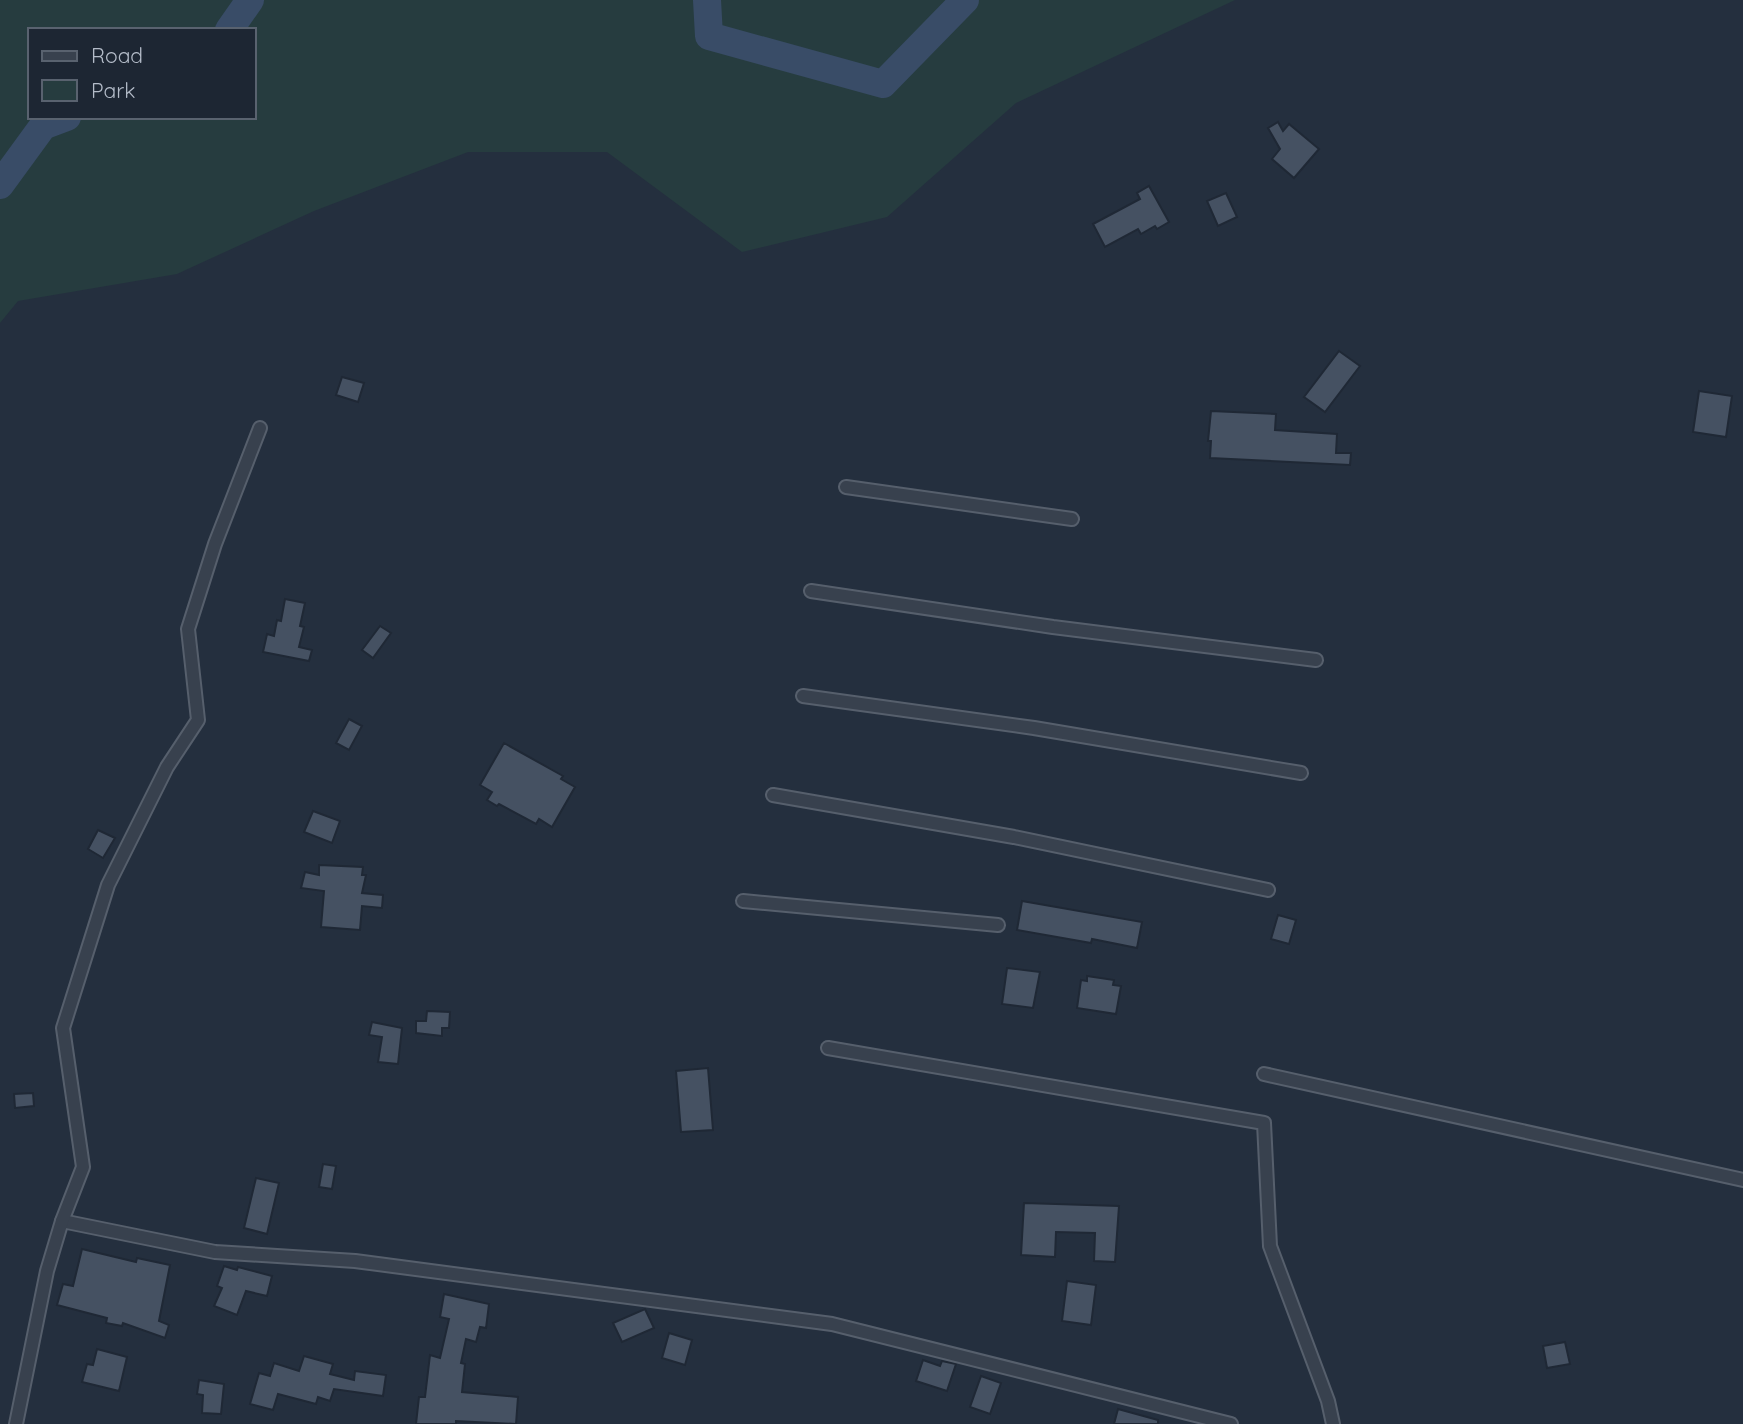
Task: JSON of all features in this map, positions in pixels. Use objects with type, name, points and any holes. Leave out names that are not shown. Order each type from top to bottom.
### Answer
[{"type":"street","points":[[16,1424],[47,1271],[62,1221],[83,1167],[63,1028],[108,886],[167,767],[198,720],[188,629],[215,544],[260,428]]},
{"type":"street","points":[[846,487],[1072,519]]},
{"type":"street","points":[[811,591],[1053,627],[1317,660]]},
{"type":"street","points":[[803,696],[1034,727],[1301,773]]},
{"type":"street","points":[[773,794],[1014,838],[1268,890]]},
{"type":"street","points":[[743,901],[998,925]]},
{"type":"street","points":[[828,1048],[1264,1123],[1270,1246],[1328,1401],[1333,1424]]},
{"type":"street","points":[[1264,1074],[1743,1180]]},
{"type":"street","points":[[62,1221],[215,1252],[355,1261],[832,1324],[1231,1424]]},
{"type":"green space","points":[[0,0],[1235,0],[1016,103],[887,217],[742,252],[607,152],[468,152],[314,211],[177,274],[18,301],[0,323]]},
{"type":"building","points":[[1278,122],[1283,131],[1289,124],[1319,149],[1294,178],[1272,159],[1280,149],[1268,128]]},
{"type":"building","points":[[1149,186],[1169,222],[1141,234],[1138,229],[1105,247],[1093,224],[1140,199],[1137,193]]},
{"type":"building","points":[[1226,193],[1237,217],[1218,226],[1207,201]]},
{"type":"building","points":[[1339,351],[1360,366],[1325,412],[1304,397]]},
{"type":"building","points":[[342,377],[364,383],[358,402],[336,395]]},
{"type":"building","points":[[1699,391],[1732,396],[1726,437],[1693,432]]},
{"type":"building","points":[[1211,411],[1276,414],[1275,430],[1337,434],[1336,453],[1351,453],[1350,465],[1210,458],[1211,441],[1208,441]]},
{"type":"building","points":[[285,599],[305,603],[300,626],[304,627],[299,647],[312,650],[309,661],[263,652],[267,634],[274,636],[277,620],[281,621]]},
{"type":"building","points":[[380,626],[391,633],[373,658],[362,650]]},
{"type":"building","points":[[349,719],[362,726],[349,750],[336,743]]},
{"type":"building","points":[[504,743],[563,776],[561,779],[575,787],[552,827],[539,819],[536,824],[487,800],[492,792],[480,785]]},
{"type":"building","points":[[313,811],[340,821],[332,843],[304,832]]},
{"type":"building","points":[[98,830],[115,838],[103,858],[88,849]]},
{"type":"building","points":[[319,865],[363,867],[362,875],[366,875],[362,893],[383,895],[382,908],[362,906],[360,930],[321,927],[324,891],[301,888],[305,872],[319,875]]},
{"type":"building","points":[[1022,901],[1142,922],[1137,948],[1092,939],[1091,943],[1017,930]]},
{"type":"building","points":[[1278,915],[1296,920],[1289,944],[1271,939]]},
{"type":"building","points":[[1007,968],[1040,972],[1033,1008],[1002,1004]]},
{"type":"building","points":[[1087,976],[1114,980],[1113,985],[1121,986],[1116,1014],[1077,1008],[1081,980],[1087,981]]},
{"type":"building","points":[[427,1011],[450,1012],[449,1028],[442,1028],[442,1036],[416,1033],[416,1021],[426,1021]]},
{"type":"building","points":[[372,1022],[402,1028],[398,1064],[378,1062],[382,1037],[369,1035]]},
{"type":"building","points":[[708,1068],[713,1130],[681,1132],[676,1071]]},
{"type":"building","points":[[33,1093],[34,1106],[15,1108],[14,1094]]},
{"type":"building","points":[[323,1164],[336,1166],[332,1189],[319,1187]]},
{"type":"building","points":[[256,1178],[279,1183],[267,1234],[244,1228]]},
{"type":"building","points":[[1024,1203],[1119,1206],[1115,1262],[1094,1261],[1095,1233],[1056,1232],[1055,1257],[1021,1255]]},
{"type":"building","points":[[82,1249],[136,1262],[137,1258],[170,1265],[159,1321],[169,1325],[165,1338],[123,1323],[122,1326],[106,1323],[107,1318],[57,1305],[63,1284],[73,1286]]},
{"type":"building","points":[[224,1266],[272,1276],[267,1296],[246,1291],[237,1315],[214,1306],[222,1288],[217,1286]]},
{"type":"building","points":[[1067,1281],[1096,1285],[1091,1325],[1062,1321]]},
{"type":"building","points":[[444,1294],[489,1304],[486,1328],[480,1327],[476,1342],[466,1339],[461,1363],[465,1364],[462,1392],[518,1397],[516,1424],[456,1421],[456,1424],[416,1424],[419,1397],[425,1397],[430,1355],[440,1358],[449,1319],[440,1317]]},
{"type":"building","points":[[645,1309],[654,1328],[622,1342],[613,1323]]},
{"type":"building","points":[[669,1333],[692,1340],[685,1365],[662,1358]]},
{"type":"building","points":[[1565,1342],[1570,1364],[1547,1368],[1543,1346]]},
{"type":"building","points":[[97,1349],[127,1357],[119,1391],[82,1382],[87,1364],[93,1365]]},
{"type":"building","points":[[304,1356],[333,1364],[330,1374],[354,1380],[355,1371],[386,1375],[383,1396],[334,1389],[330,1401],[318,1397],[316,1404],[278,1394],[273,1410],[250,1404],[259,1373],[270,1376],[274,1363],[299,1371]]},
{"type":"building","points":[[923,1360],[940,1366],[942,1361],[956,1364],[947,1391],[916,1381]]},
{"type":"building","points":[[981,1376],[1001,1383],[990,1414],[970,1407]]},
{"type":"building","points":[[199,1380],[224,1384],[221,1414],[202,1413],[203,1395],[197,1394]]},
{"type":"building","points":[[1118,1409],[1158,1420],[1158,1424],[1114,1424]]},
{"type":"waterway","points":[[230,28],[250,0]]},
{"type":"waterway","points":[[707,0],[709,36],[883,84],[965,0]]},
{"type":"waterway","points":[[0,185],[43,126],[62,119]]}]
